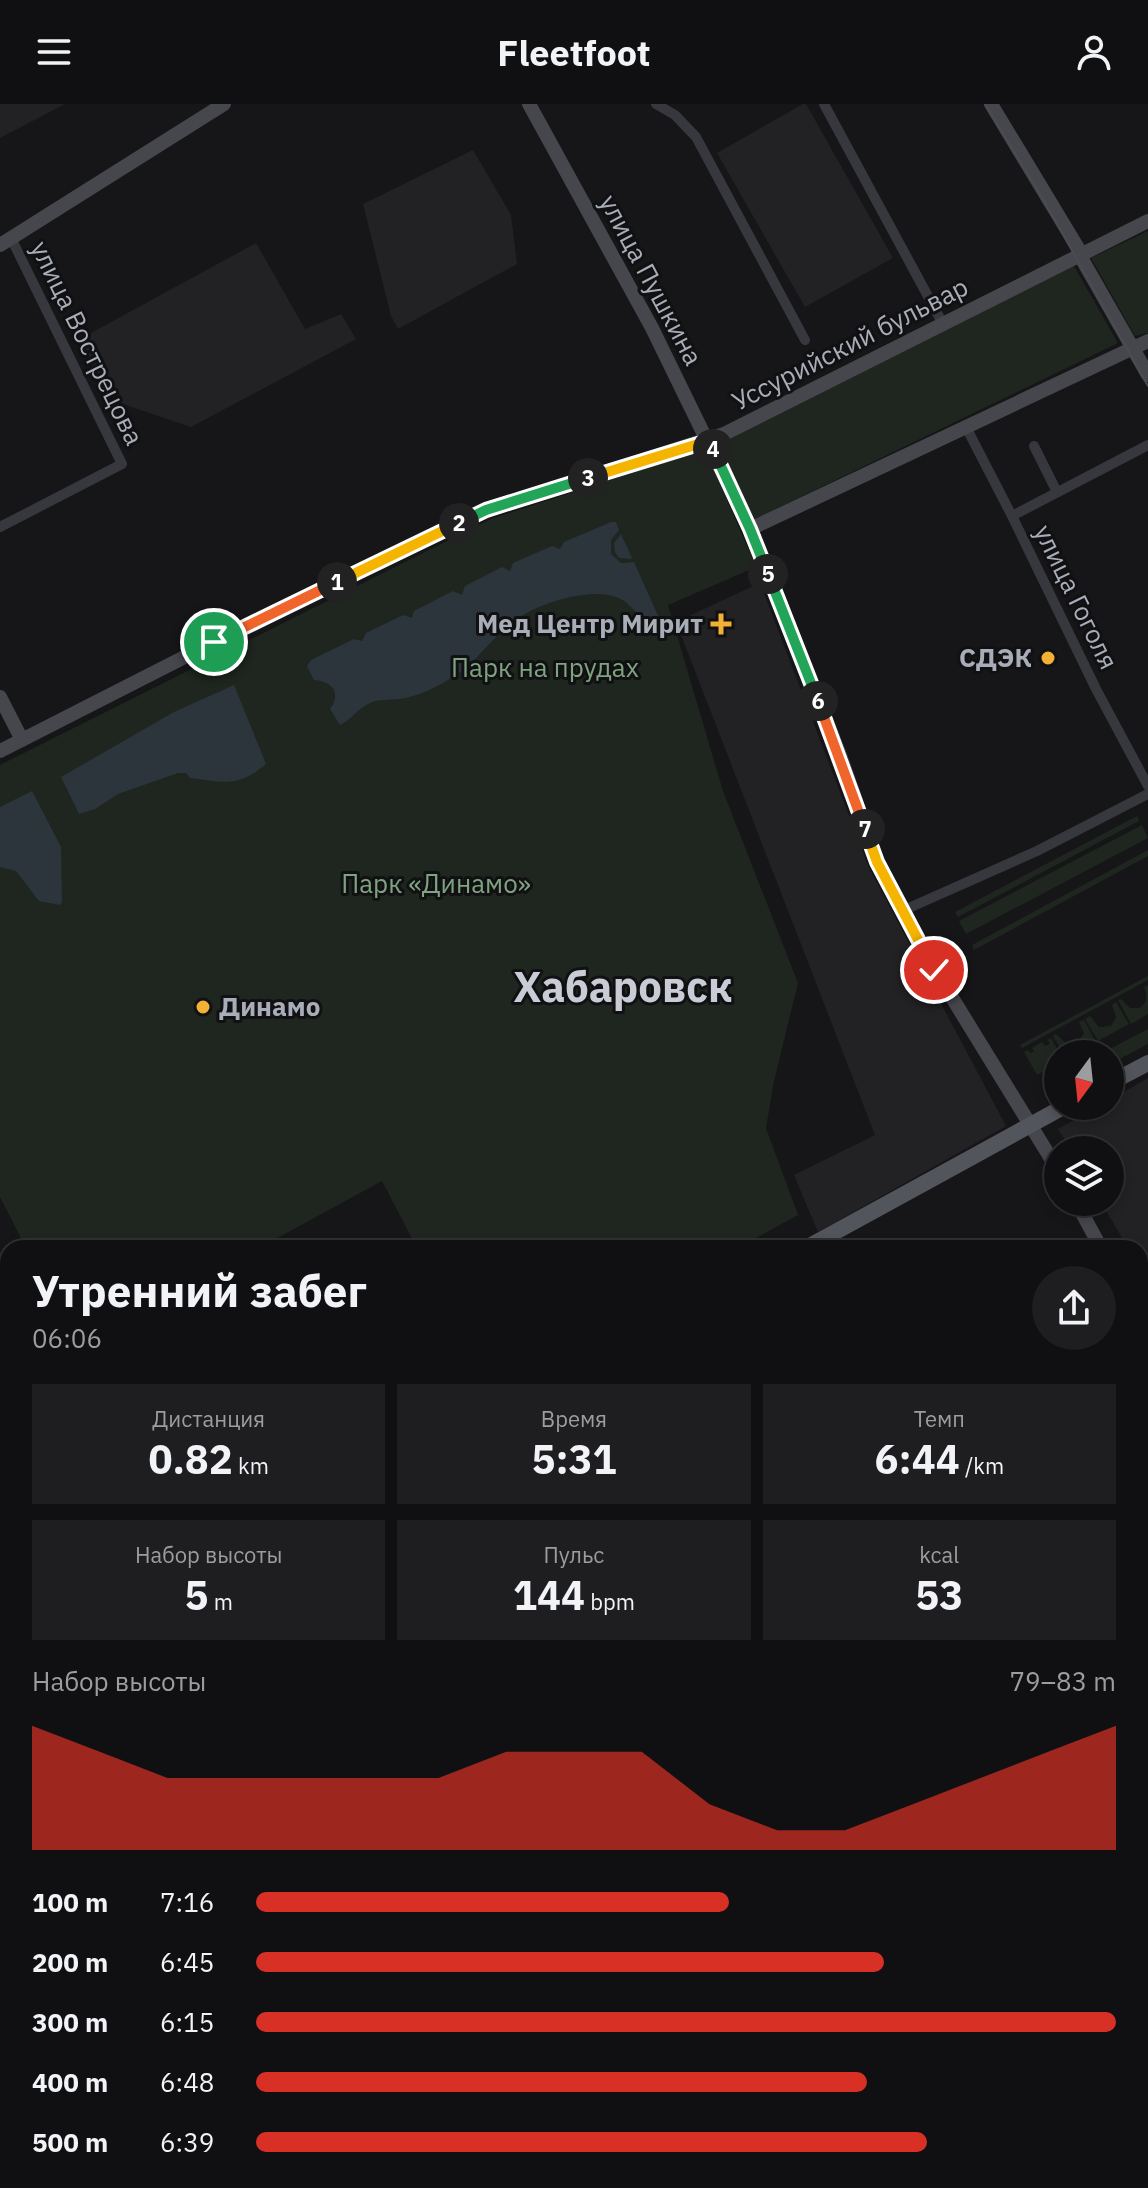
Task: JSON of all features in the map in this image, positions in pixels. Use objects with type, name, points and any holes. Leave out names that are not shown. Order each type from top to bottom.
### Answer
[{"type":"main road","points":[[1124,1076],[1148,1063]]},
{"type":"main road","points":[[821,1240],[1044,1118]]},
{"type":"street","points":[[6,241],[224,104]]},
{"type":"street","name":"улица Пушкина","points":[[529,104],[652,328],[750,529],[840,755],[877,862],[924,952],[1044,1147]]},
{"type":"street","points":[[656,104],[675,115],[696,137],[805,340]]},
{"type":"street","points":[[824,104],[943,324]]},
{"type":"street","points":[[983,104],[1080,257]]},
{"type":"street","points":[[991,104],[1148,375]]},
{"type":"street","name":"Уссурийский бульвар","points":[[0,751],[214,642],[486,510],[708,441],[1148,221]]},
{"type":"street","name":"улица Вострецова","points":[[0,527],[120,467],[122,462],[6,241]]},
{"type":"street","points":[[750,529],[1148,341]]},
{"type":"street","name":"улица Гоголя","points":[[966,427],[1072,642],[1148,786]]},
{"type":"street","points":[[1012,516],[1148,445]]},
{"type":"street","points":[[1034,446],[1057,492]]},
{"type":"street","points":[[0,697],[22,740]]},
{"type":"street","points":[[902,911],[1037,851],[1148,794]]},
{"type":"street","points":[[1084,1216],[1097,1240]]},
{"type":"shaded area","points":[[0,104],[65,104],[0,138]]},
{"type":"shaded area","points":[[806,104],[893,258],[805,307],[717,153]]},
{"type":"shaded area","points":[[473,150],[511,215],[517,264],[398,329],[391,316],[363,204]]},
{"type":"shaded area","points":[[256,243],[305,329],[341,314],[356,339],[191,427],[114,401],[78,340]]},
{"type":"shaded area","points":[[616,522],[619,530],[611,540],[611,554],[621,563],[634,562],[659,618],[654,630],[647,630],[632,607],[618,598],[588,594],[554,601],[514,621],[479,656],[443,683],[407,698],[370,703],[340,725],[330,709],[335,693],[330,685],[314,680],[307,666],[311,660],[354,639],[362,641],[366,633],[403,615],[412,618],[414,611],[453,591],[462,595],[465,586],[502,567],[510,571],[513,563],[552,546],[560,549],[564,542]]},
{"type":"shaded area","points":[[621,534],[631,559],[619,558],[615,552],[614,543]]},
{"type":"shaded area","points":[[760,583],[869,868],[1006,1126],[818,1232],[794,1175],[875,1135],[676,622]]},
{"type":"shaded area","points":[[234,685],[266,764],[247,777],[231,782],[190,778],[186,773],[178,773],[118,794],[95,809],[79,814],[61,777],[174,712]]},
{"type":"shaded area","points":[[32,791],[61,847],[60,905],[39,901],[16,871],[0,867],[0,807]]},
{"type":"shaded area","points":[[1148,1078],[1148,1240],[1123,1240],[1109,1216],[1124,1216],[1124,1136],[1062,1136],[1058,1129],[1074,1120],[1124,1120],[1124,1092]]},
{"type":"green space","points":[[1148,231],[1148,333],[1135,336],[1091,258]]},
{"type":"green space","points":[[1074,266],[1118,343],[753,520],[718,443]]},
{"type":"green space","name":"Парк «Динамо»","points":[[705,449],[756,567],[668,605],[723,791],[798,983],[766,1128],[798,1215],[753,1240],[413,1240],[382,1181],[274,1240],[22,1240],[0,1197],[0,765],[491,519]]},
{"type":"green space","points":[[1137,816],[1139,821],[958,917],[955,912]]},
{"type":"green space","points":[[1142,825],[1148,838],[966,934],[959,921]]},
{"type":"green space","points":[[1148,850],[1148,856],[974,950],[972,945]]},
{"type":"green space","points":[[1148,976],[1148,980],[1022,1048],[1020,1045]]},
{"type":"green space","points":[[1148,985],[1148,1014],[1131,1024],[1118,1000],[1121,999],[1130,1008],[1139,1008],[1145,1002],[1144,987]]},
{"type":"green space","points":[[1116,1002],[1129,1024],[1097,1040],[1085,1019],[1090,1016],[1099,1027],[1111,1026],[1116,1017],[1112,1005]]},
{"type":"green space","points":[[1084,1020],[1095,1040],[1079,1040],[1084,1033],[1079,1022]]},
{"type":"green space","points":[[1148,1029],[1148,1044],[1124,1057],[1124,1042]]},
{"type":"green space","points":[[1042,1042],[1044,1071],[1037,1075],[1024,1052],[1028,1050],[1031,1053],[1034,1051],[1032,1048]]},
{"type":"tram line","points":[[985,104],[1042,197],[1148,386]]},
{"type":"place","name":"Мед Центр Мирит","points":[[721,624]]},
{"type":"place","name":"СДЭК","points":[[1048,658]]},
{"type":"place","name":"Динамо","points":[[203,1007]]},
{"type":"district","name":"Хабаровск","points":[[623,987]]},
{"type":"route","points":[[214,642],[486,510],[708,441],[750,529],[840,755],[877,862],[934,970]]},
{"type":"park label","name":"Парк на прудах","points":[[545,668]]}]
